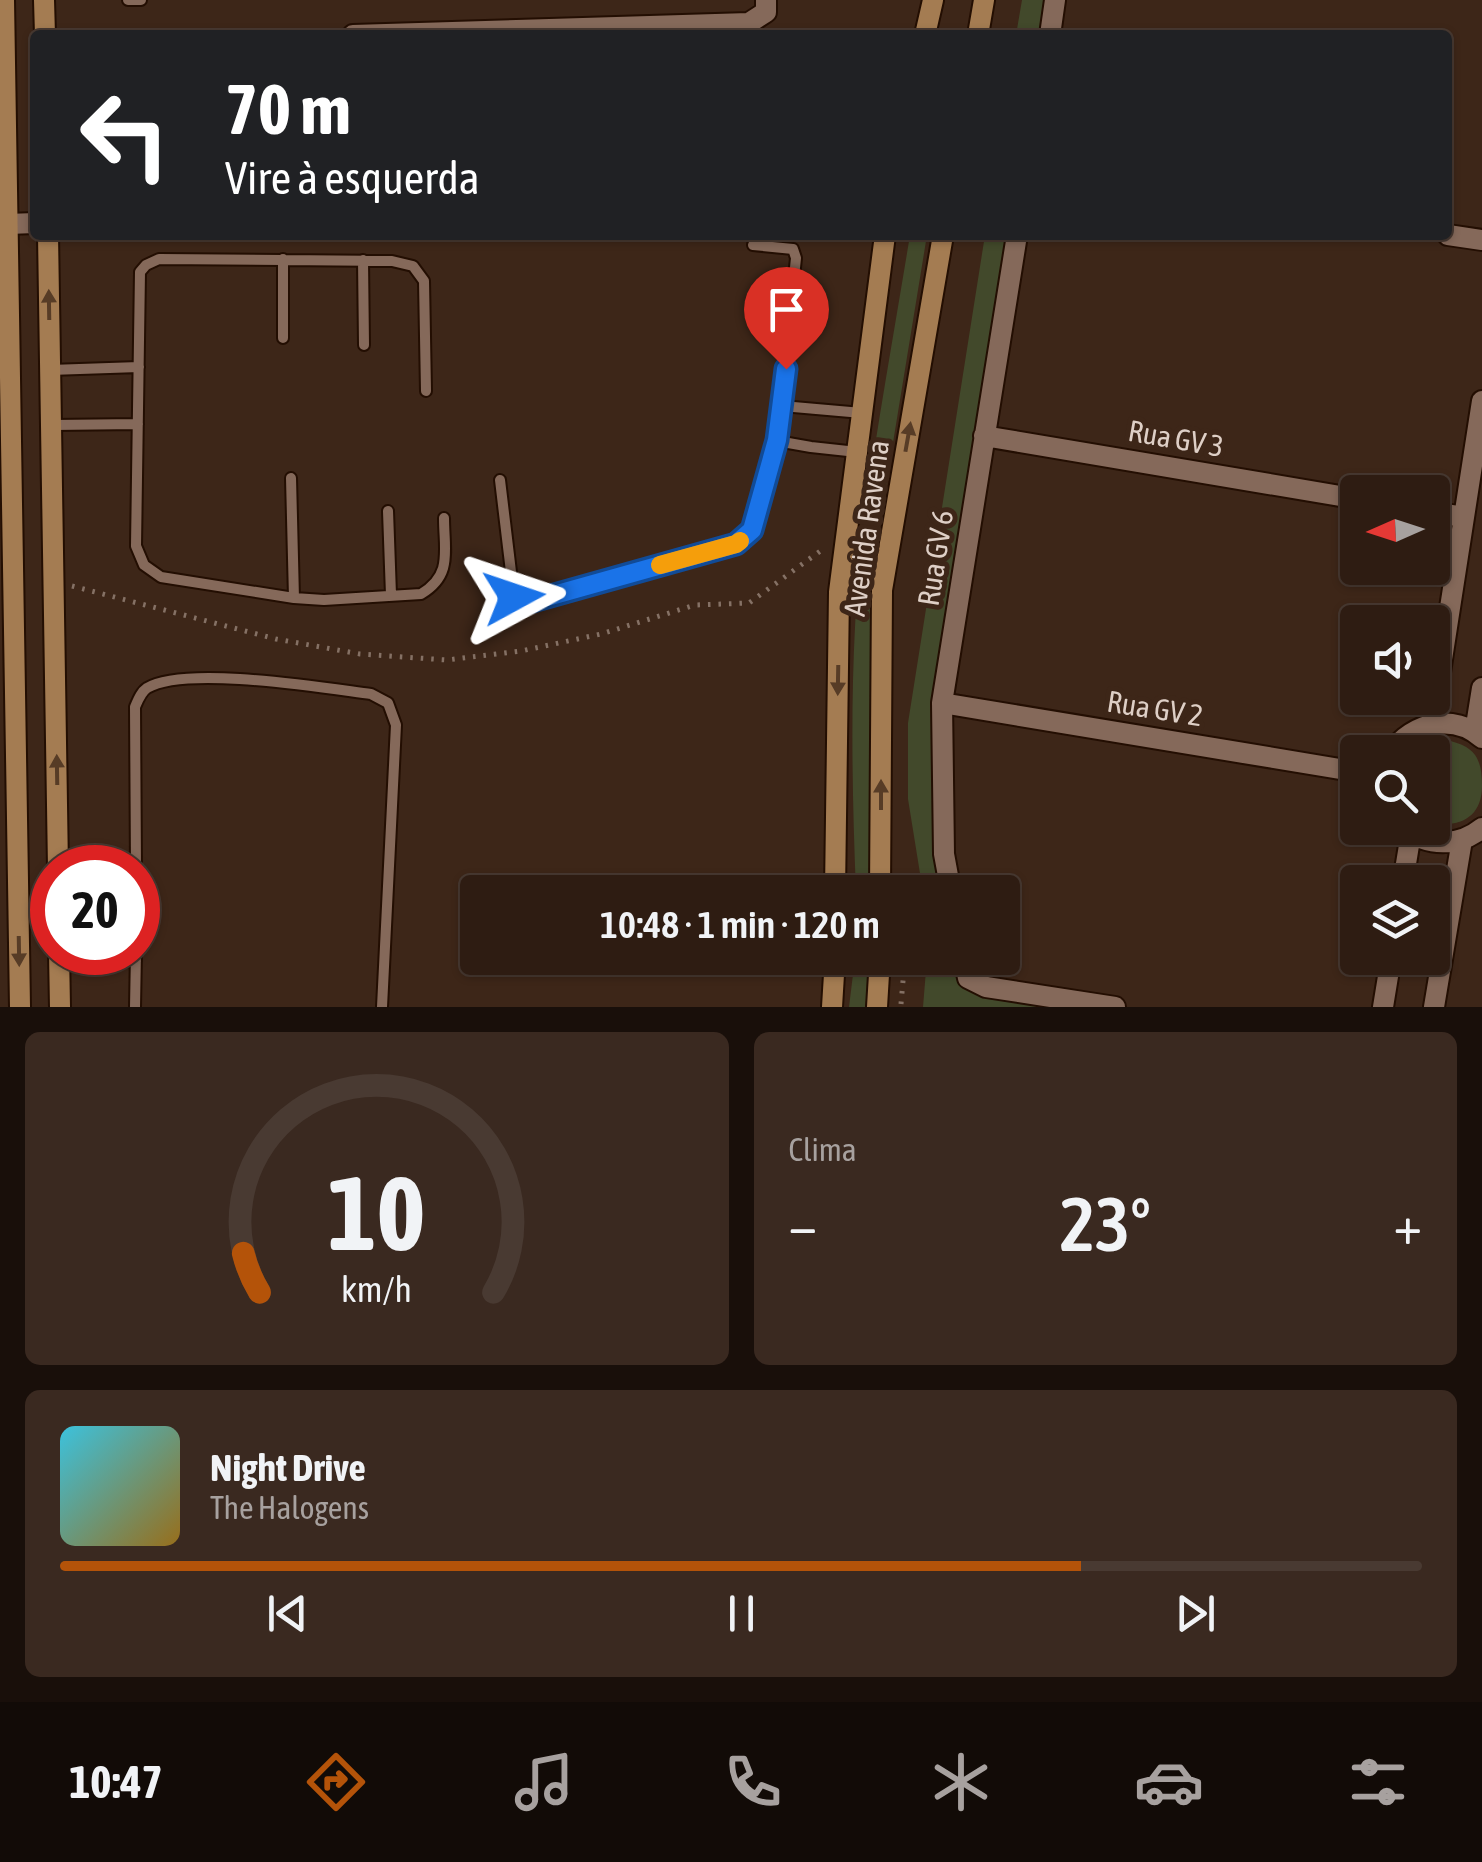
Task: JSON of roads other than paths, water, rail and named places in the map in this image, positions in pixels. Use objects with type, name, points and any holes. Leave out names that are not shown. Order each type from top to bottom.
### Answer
[{"type":"main road","points":[[4,0],[9,907],[20,1007]]},
{"type":"main road","points":[[44,0],[45,30]]},
{"type":"main road","points":[[927,30],[933,0]]},
{"type":"main road","points":[[979,30],[984,0]]},
{"type":"main road","points":[[48,240],[58,845]]},
{"type":"main road","name":"Avenida Ravena","points":[[835,875],[839,592],[884,240]]},
{"type":"main road","name":"Avenida Ravena","points":[[880,875],[882,590],[942,240]]},
{"type":"main road","points":[[59,975],[60,1007]]},
{"type":"main road","points":[[832,1007],[833,975]]},
{"type":"main road","points":[[877,1007],[879,975]]},
{"type":"street","points":[[506,30],[749,22],[766,12],[766,0]]},
{"type":"street","points":[[1051,30],[1056,0]]},
{"type":"street","points":[[4,224],[30,223]]},
{"type":"street","points":[[1452,236],[1482,240]]},
{"type":"street","name":"Rua GV 6","points":[[948,875],[944,854],[942,703],[1016,240]]},
{"type":"street","points":[[1432,724],[1482,401]]},
{"type":"street","name":"Rua GV 3","points":[[984,436],[1340,496]]},
{"type":"street","points":[[1450,515],[1464,517]]},
{"type":"street","points":[[1408,735],[1432,724],[1447,723],[1479,735],[1482,688]]},
{"type":"street","name":"Rua GV 2","points":[[942,703],[1340,769]]},
{"type":"street","points":[[1450,842],[1482,828]]},
{"type":"street","points":[[1434,1007],[1462,840]]},
{"type":"street","points":[[973,975],[986,987],[1114,1007]]},
{"type":"street","points":[[1382,1007],[1387,975]]},
{"type":"lane","points":[[128,0],[141,0]]},
{"type":"lane","points":[[500,480],[514,597],[522,604],[736,544],[752,530],[777,440],[796,258],[794,249],[753,244]]},
{"type":"lane","points":[[426,390],[424,281],[413,266],[363,260],[159,258],[140,272],[136,546],[144,566],[162,577],[294,598],[421,594],[435,586],[444,570],[444,518]]},
{"type":"lane","points":[[282,260],[283,338]]},
{"type":"lane","points":[[363,260],[364,345]]},
{"type":"lane","points":[[50,370],[139,366]]},
{"type":"lane","points":[[782,406],[862,413]]},
{"type":"lane","points":[[52,424],[138,424]]},
{"type":"lane","points":[[777,440],[857,452]]},
{"type":"lane","points":[[291,478],[294,598]]},
{"type":"lane","points":[[388,511],[391,596]]},
{"type":"lane","points":[[136,845],[135,707],[143,690],[166,680],[251,680],[371,694],[388,704],[396,724],[382,1007]]},
{"type":"lane","points":[[135,1007],[136,975]]}]
